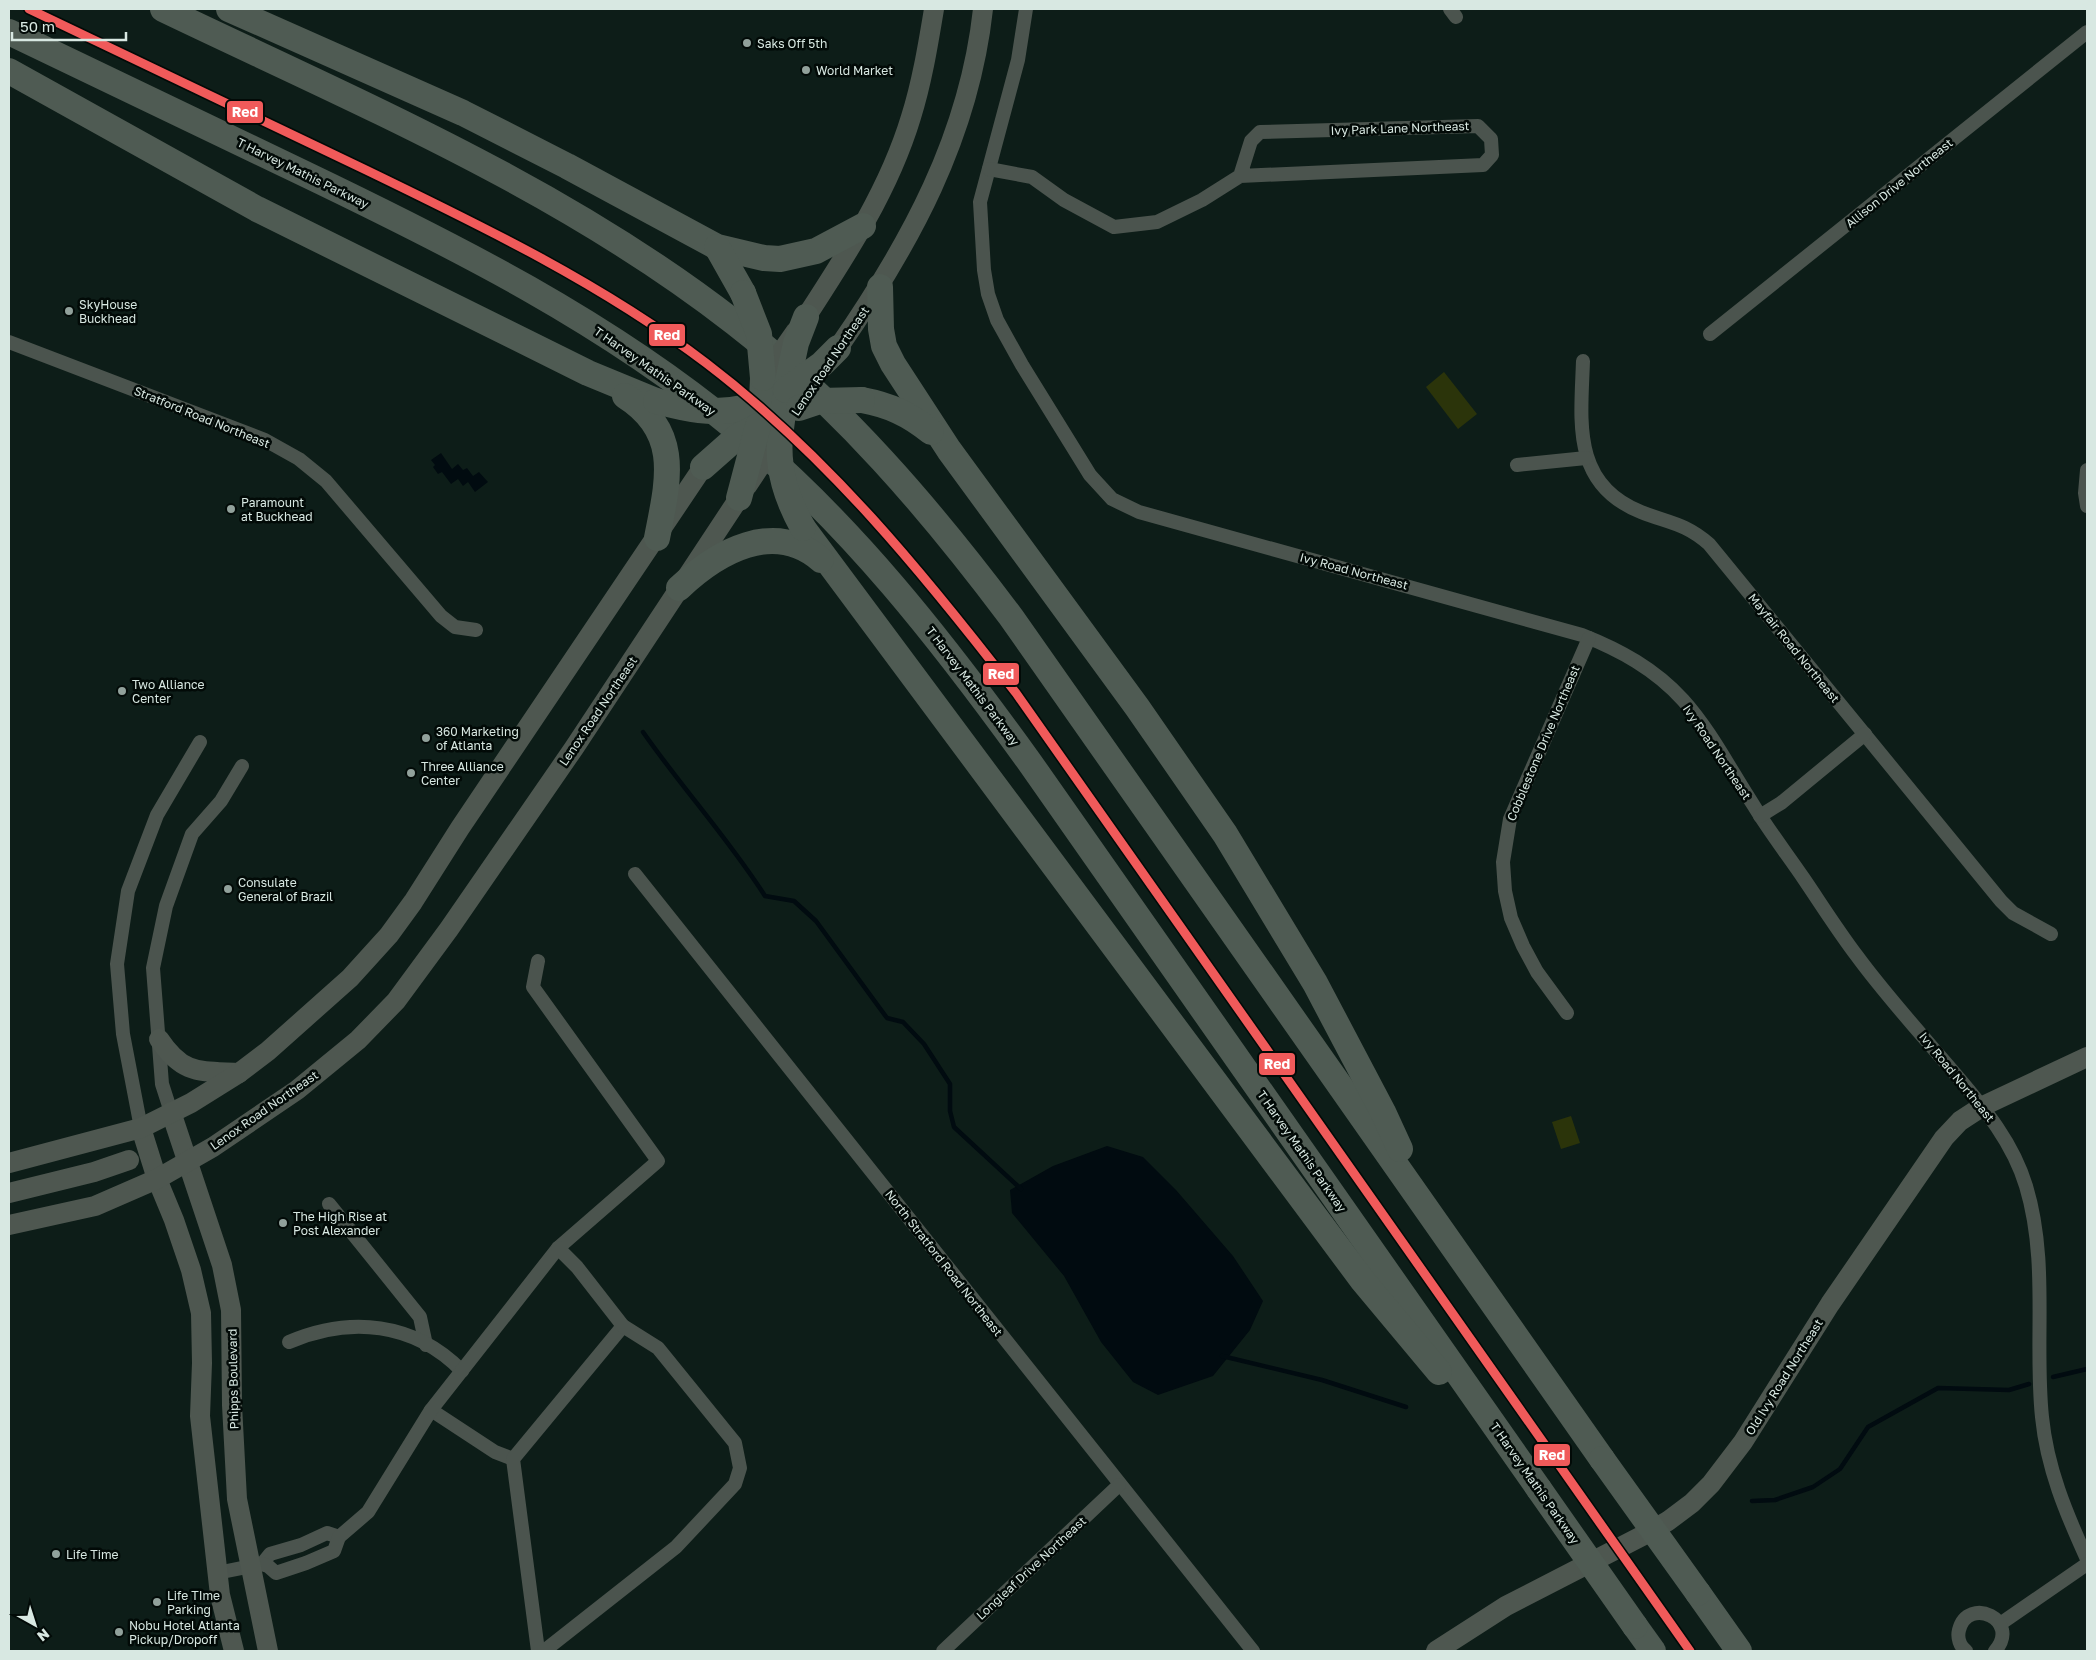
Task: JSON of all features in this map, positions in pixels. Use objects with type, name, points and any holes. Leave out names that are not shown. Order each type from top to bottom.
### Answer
[{"type":"highway","points":[[163,9],[434,138],[574,214],[631,248],[736,324],[835,411],[930,512],[1006,609],[1092,728],[1602,1459],[1739,1651]]},
{"type":"highway","points":[[229,9],[471,117],[575,170],[717,247],[764,258],[780,259],[816,251],[863,226]]},
{"type":"highway","name":"T Harvey Mathis Parkway","points":[[9,32],[394,217],[530,289],[604,335],[687,391],[785,472],[873,562],[956,661],[1028,760],[1653,1651]]},
{"type":"highway","points":[[9,71],[241,201],[588,373],[656,401],[684,409],[710,412],[772,408],[833,400],[862,400],[888,405],[907,414],[938,438],[949,450]]},
{"type":"highway","points":[[717,247],[743,293],[759,334],[784,488],[803,528],[1363,1281],[1539,1489]]},
{"type":"highway","points":[[880,287],[881,329],[884,346],[893,364],[949,450],[1121,685],[1225,834],[1315,983],[1350,1047],[1383,1112],[1424,1205]]},
{"type":"highway","points":[[739,498],[806,317]]},
{"type":"highway","points":[[703,467],[838,348]]},
{"type":"highway","points":[[588,373],[632,401],[649,415],[666,447],[668,468],[666,490],[657,538]]},
{"type":"highway","points":[[679,588],[696,572],[718,557],[739,546],[761,540],[781,540],[800,546],[817,556],[833,570]]},
{"type":"main road","points":[[806,317],[863,226],[896,158],[911,118],[926,58],[934,9]]},
{"type":"main road","name":"Lenox Road Northeast","points":[[838,348],[880,287],[917,223],[945,159],[961,115],[974,63],[983,9]]},
{"type":"main road","points":[[9,1163],[141,1128],[171,1112],[239,1073],[268,1051],[350,978],[389,935],[413,902],[460,828],[703,467]]},
{"type":"main road","name":"Lenox Road Northeast","points":[[9,1225],[95,1206],[157,1179],[188,1163],[297,1090],[358,1040],[396,1001],[501,855],[739,498]]},
{"type":"main road","points":[[158,1039],[171,1058],[193,1070],[239,1073]]},
{"type":"main road","name":"Old Ivy Road Northeast","points":[[1436,1651],[1506,1606],[1659,1526],[1692,1503],[1711,1484],[1743,1442],[1830,1304],[1939,1146],[1960,1121],[1983,1106],[2087,1058]]},
{"type":"main road","name":"Phipps Boulevard","points":[[171,1112],[222,1265],[231,1310],[232,1405],[237,1500],[257,1565],[268,1651]]},
{"type":"main road","points":[[129,1160],[141,1128]]},
{"type":"main road","points":[[141,1128],[157,1179],[174,1220],[190,1270],[200,1313],[202,1363],[200,1416],[217,1572],[222,1604],[234,1651]]},
{"type":"main road","points":[[129,1160],[157,1179]]},
{"type":"main road","points":[[9,1193],[94,1172],[129,1160]]},
{"type":"street","name":"Ivy Road Northeast","points":[[1026,9],[1018,60],[980,202],[984,270],[988,294],[997,320],[1027,373],[1090,475],[1112,499],[1139,512],[1476,604],[1588,638],[1614,648],[1650,670],[1679,696],[1703,726],[1760,816],[1857,957],[1983,1106],[2002,1133],[2015,1158],[2026,1185],[2033,1212],[2040,1302],[2041,1414],[2045,1443],[2052,1472],[2063,1503],[2087,1558]]},
{"type":"street","name":"Allison Drive Northeast","points":[[1710,334],[2087,32]]},
{"type":"street","name":"Ivy Park Lane Northeast","points":[[989,169],[1032,177],[1064,200],[1114,227],[1157,222],[1202,200],[1240,176],[1483,165],[1492,155],[1491,139],[1478,126],[1260,132],[1251,141],[1240,176]]},
{"type":"street","name":"Stratford Road Northeast","points":[[9,342],[265,440],[298,459],[326,481],[353,510],[441,616],[454,627],[476,630]]},
{"type":"street","name":"Mayfair Road Northeast","points":[[1583,361],[1580,428],[1586,458],[1600,483],[1620,501],[1640,512],[1683,525],[1709,544],[2001,901],[2013,913],[2051,934]]},
{"type":"street","points":[[1517,465],[1586,458]]},
{"type":"street","points":[[2087,470],[2085,493],[2087,506]]},
{"type":"street","name":"Cobblestone Drive Northeast","points":[[1567,1013],[1537,972],[1515,927],[1505,891],[1504,862],[1510,818],[1588,638]]},
{"type":"street","points":[[1760,816],[1781,803],[1865,734]]},
{"type":"street","points":[[141,1128],[123,1034],[117,964],[128,891],[157,815],[200,742]]},
{"type":"street","points":[[171,1112],[162,1084],[153,968],[166,906],[192,834],[221,801],[242,766]]},
{"type":"street","name":"North Stratford Road Northeast","points":[[635,874],[1252,1651]]},
{"type":"street","points":[[217,1572],[257,1565],[268,1566],[276,1572],[306,1563],[334,1551],[339,1537],[368,1512],[431,1410],[558,1248],[658,1161],[533,987],[538,961]]},
{"type":"street","points":[[329,1204],[420,1317],[426,1345]]},
{"type":"street","points":[[544,1651],[676,1547],[735,1484],[740,1468],[735,1443],[658,1348],[623,1326],[577,1266],[558,1248]]},
{"type":"street","points":[[538,1651],[513,1459],[623,1326]]},
{"type":"street","points":[[289,1342],[304,1336],[342,1327],[370,1327],[402,1332],[445,1353],[462,1371]]},
{"type":"street","points":[[431,1410],[495,1452],[513,1459]]},
{"type":"street","name":"Longleaf Drive Northeast","points":[[943,1651],[1120,1485]]},
{"type":"street","points":[[257,1565],[270,1554],[327,1533],[339,1537]]},
{"type":"street","points":[[2000,1624],[2087,1564]]},
{"type":"street","points":[[1966,1651],[1960,1643],[1958,1636],[1962,1622],[1974,1614],[1989,1614],[2000,1624],[2002,1638],[1995,1651]]},
{"type":"green space","points":[[1444,372],[1477,414],[1458,429],[1426,387]]},
{"type":"green space","points":[[1571,1116],[1580,1143],[1561,1149],[1552,1122]]},
{"type":"shaded area","points":[[441,453],[452,469],[458,464],[463,470],[467,468],[473,476],[479,472],[488,482],[475,492],[468,482],[463,486],[458,479],[451,484],[442,472],[438,474],[433,467],[435,465],[431,460]]},
{"type":"shaded area","points":[[1107,1146],[1143,1157],[1176,1190],[1233,1256],[1263,1301],[1250,1330],[1213,1376],[1158,1395],[1133,1382],[1101,1342],[1064,1276],[1012,1213],[1010,1190],[1053,1166]]},
{"type":"waterway","points":[[643,732],[736,854],[765,896],[794,901],[816,921],[887,1018],[903,1022],[924,1044],[950,1084],[950,1111],[954,1127],[1021,1189]]},
{"type":"waterway","points":[[1222,1356],[1322,1380],[1406,1407]]},
{"type":"waterway","points":[[2053,1377],[2087,1369]]},
{"type":"waterway","points":[[1752,1501],[1775,1500],[1813,1487],[1840,1469],[1868,1427],[1938,1388],[2009,1390],[2029,1384]]},
{"type":"transit line","name":"Red","points":[[29,9],[454,213],[584,282],[666,334],[706,363],[793,437],[833,476],[946,604],[1016,693],[1690,1651]]},
{"type":"place","name":"Saks Off 5th","points":[[747,43]]},
{"type":"place","name":"World Market","points":[[806,70]]},
{"type":"place","name":"SkyHouse Buckhead","points":[[69,311]]},
{"type":"place","name":"Paramount at Buckhead","points":[[231,509]]},
{"type":"place","name":"Two Alliance Center","points":[[122,691]]},
{"type":"place","name":"360 Marketing of Atlanta","points":[[426,738]]},
{"type":"place","name":"Three Alliance Center","points":[[411,773]]},
{"type":"place","name":"Consulate General of Brazil","points":[[228,889]]},
{"type":"place","name":"The High Rise at Post Alexander","points":[[283,1223]]},
{"type":"place","name":"Life Time","points":[[56,1554]]},
{"type":"place","name":"Life TIme Parking","points":[[157,1602]]},
{"type":"place","name":"Nobu Hotel Atlanta Pickup/Dropoff","points":[[119,1632]]}]
